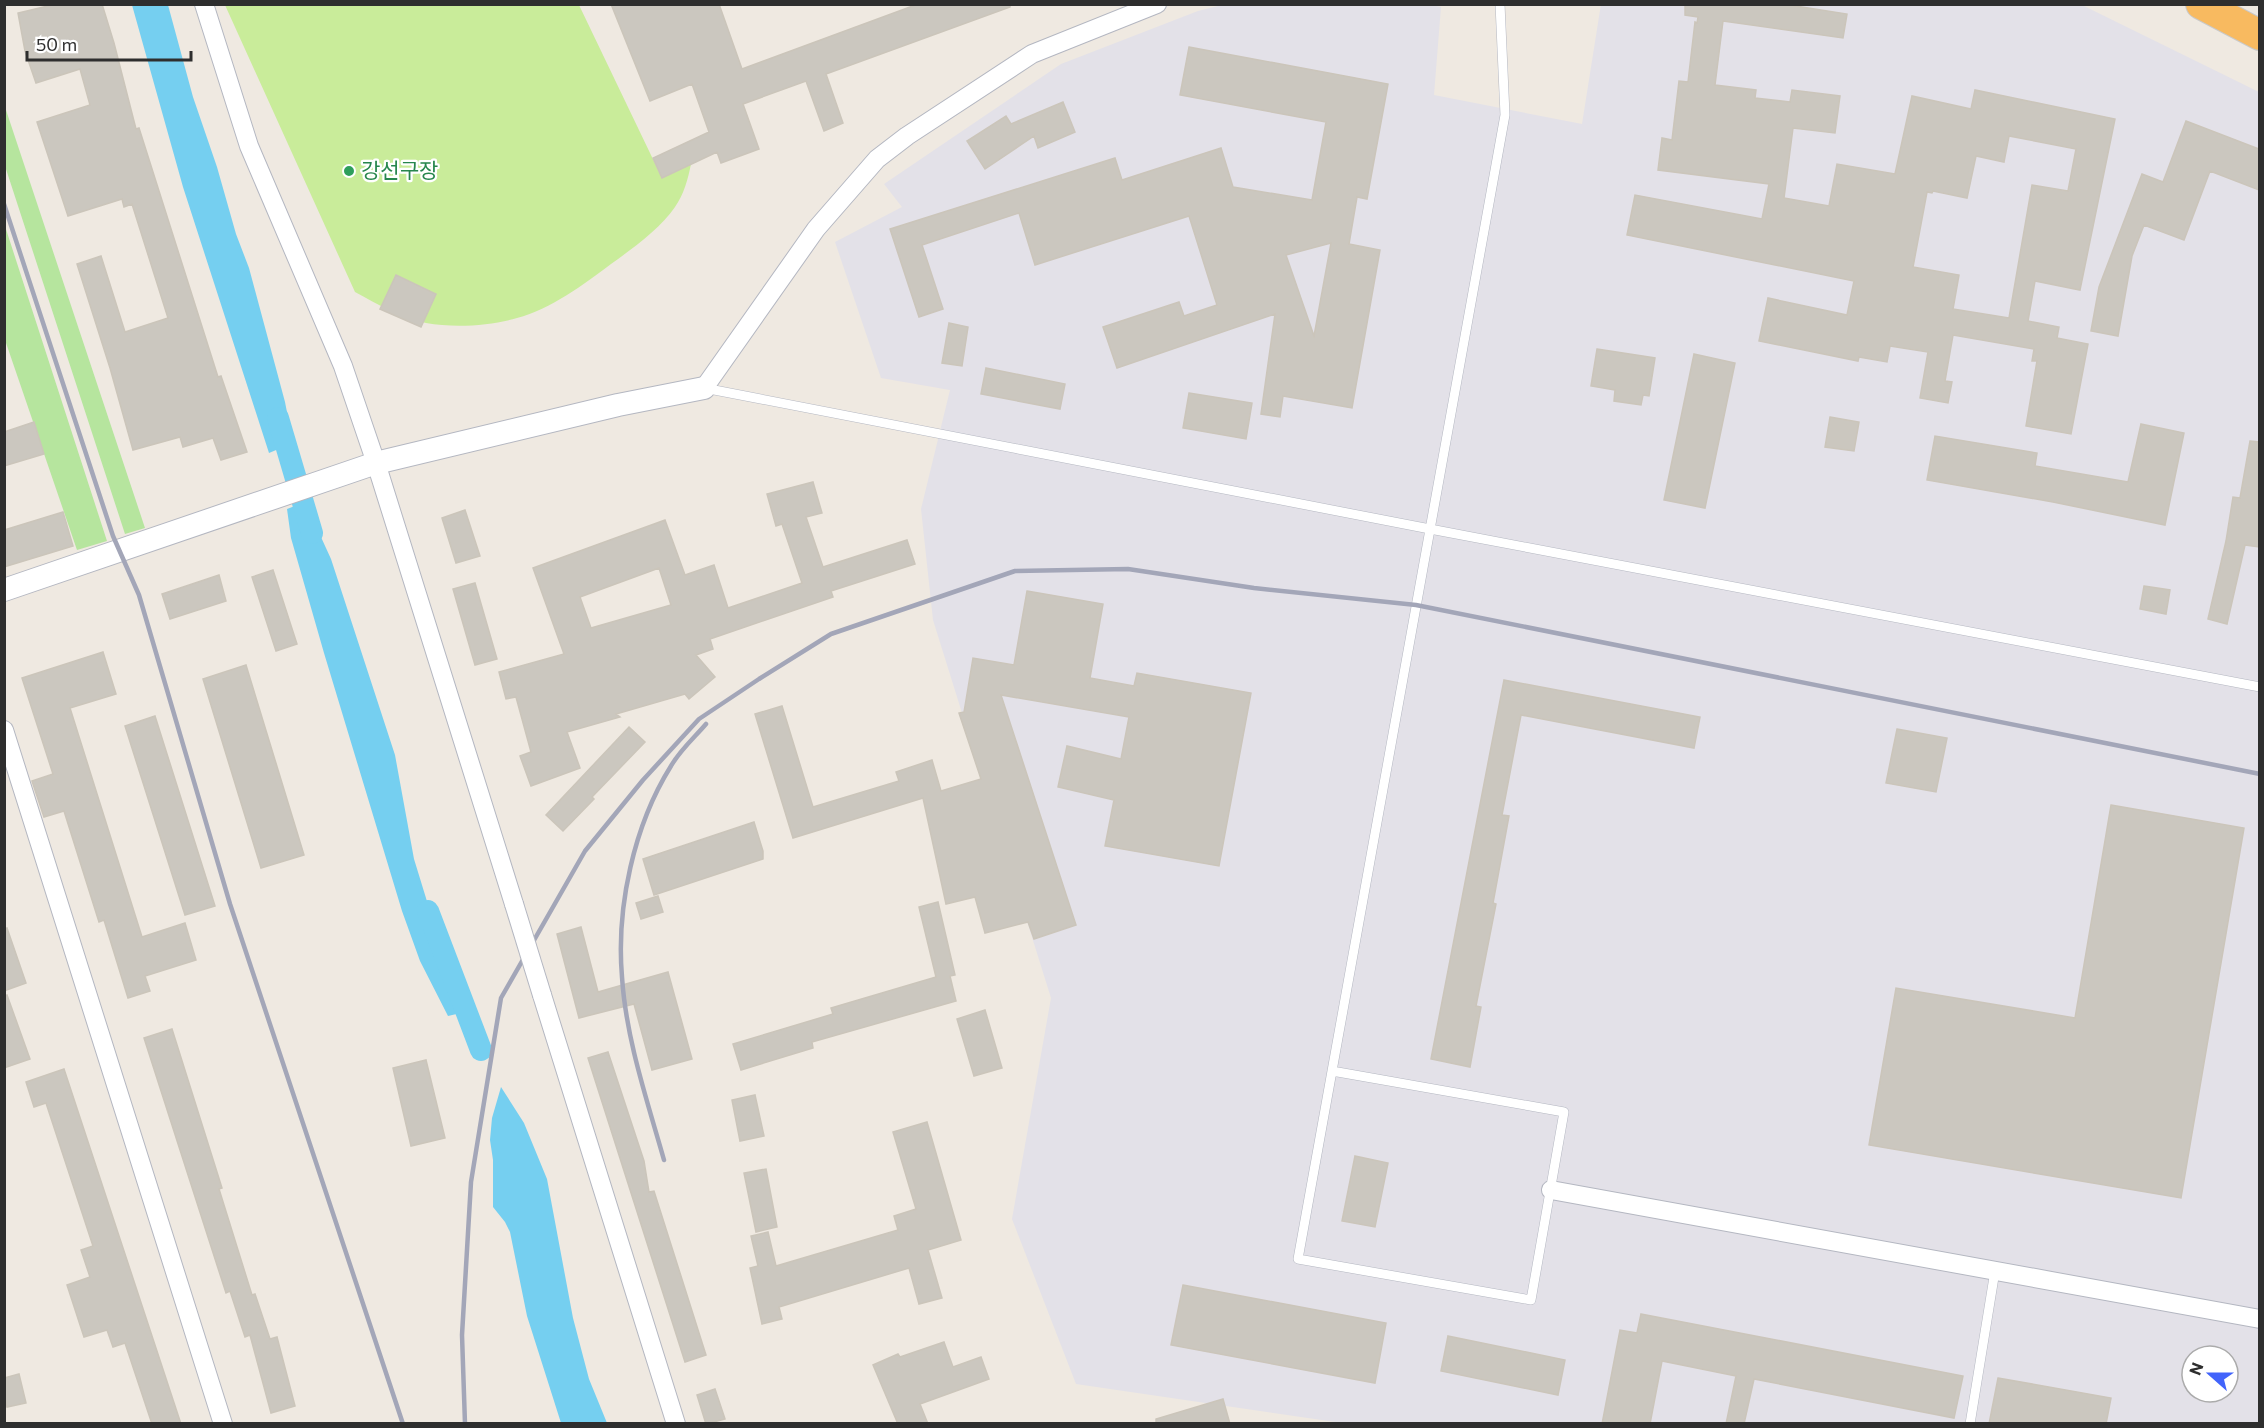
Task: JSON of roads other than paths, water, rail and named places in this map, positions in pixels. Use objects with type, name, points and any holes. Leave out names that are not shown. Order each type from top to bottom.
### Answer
[{"type":"highway","points":[[2202,4],[2259,35]]},
{"type":"street","points":[[204,4],[249,146],[343,366],[376,464],[676,1424]]},
{"type":"street","points":[[4,590],[376,464],[618,405],[704,388],[816,229],[877,159],[906,136],[1032,54],[1157,4]]},
{"type":"street","points":[[4,730],[223,1424]]},
{"type":"street","points":[[1551,1190],[2259,1318]]},
{"type":"lane","points":[[1332,1071],[1564,1112],[1531,1300],[1299,1259],[1332,1071],[1505,115],[1500,4]]},
{"type":"lane","points":[[704,388],[2259,687]]},
{"type":"lane","points":[[1970,1424],[1995,1271]]},
{"type":"water","points":[[132,5],[168,5],[193,97],[249,268],[285,402],[293,443],[269,453],[183,187]]},
{"type":"water","points":[[305,502],[331,559],[395,755],[414,859],[449,973],[465,1012],[448,1016],[420,961],[402,911],[291,538],[287,509]]},
{"type":"water","points":[[501,1087],[524,1123],[547,1179],[573,1318],[589,1379],[607,1423],[561,1423],[527,1316],[510,1232],[493,1207],[493,1160],[490,1140],[492,1118]]},
{"type":"waterway","points":[[278,418],[312,533]]},
{"type":"waterway","points":[[428,911],[481,1050]]},
{"type":"railway","points":[[4,204],[113,536],[139,595],[230,904],[403,1424]]},
{"type":"railway","points":[[465,1424],[462,1335],[471,1182],[501,998],[585,851],[643,780],[699,719],[831,634],[1015,571],[1128,569],[1254,588],[1416,605],[2260,774]]},
{"type":"railway","points":[[664,1160],[638,1069],[628,1023],[622,977],[622,923],[630,867],[647,814],[675,760],[706,724]]},
{"type":"place","name":"강선구장","points":[[349,171]]}]
